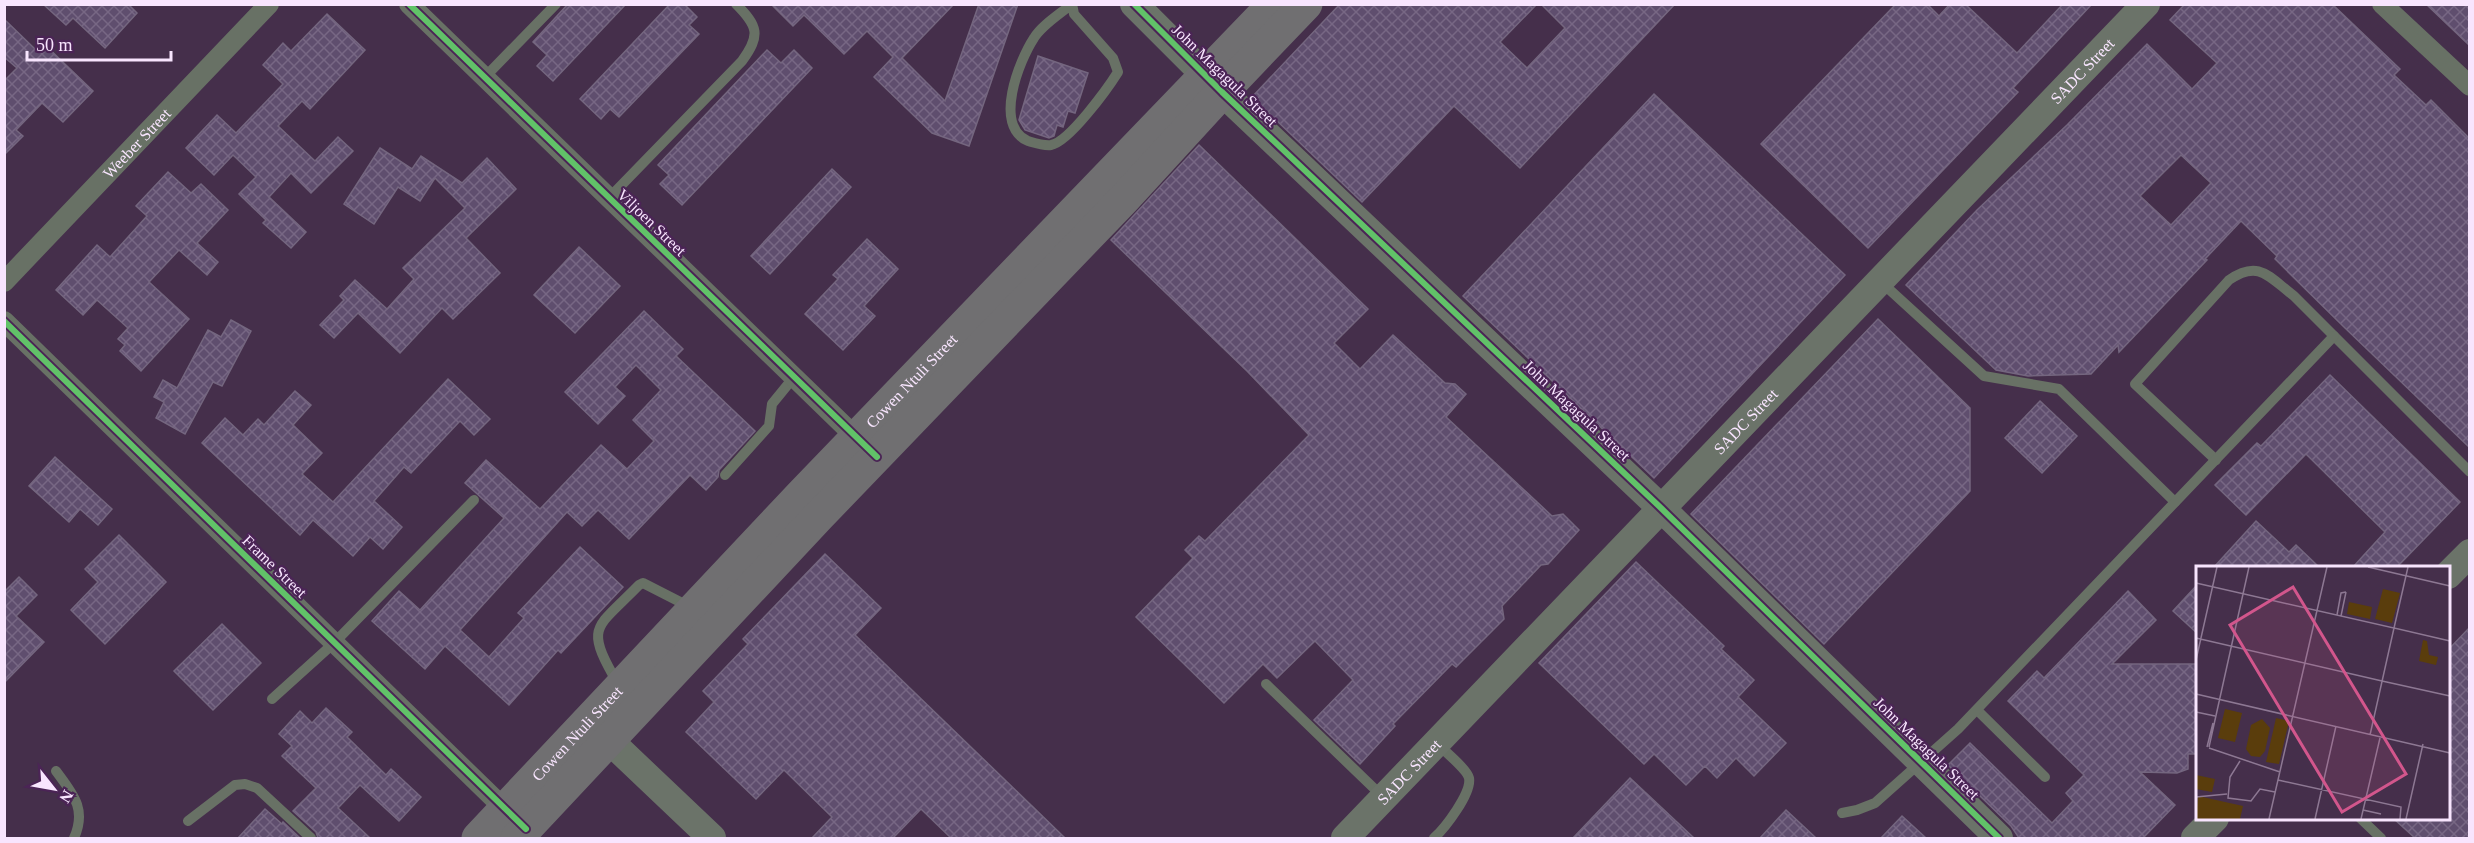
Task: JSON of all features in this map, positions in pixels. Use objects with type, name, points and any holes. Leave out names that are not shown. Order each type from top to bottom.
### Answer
[{"type":"highway","name":"Cowen Ntuli Street","points":[[598,731],[620,687],[694,609],[867,447],[1123,200],[1274,4]]},
{"type":"highway","name":"Cowen Ntuli Street","points":[[1213,84],[1306,4]]},
{"type":"highway","name":"Cowen Ntuli Street","points":[[478,838],[516,826],[598,731],[867,447]]},
{"type":"main road","name":"John Magagula Street","points":[[1134,4],[1213,84],[1662,509],[1999,838]]},
{"type":"main road","name":"SADC Street","points":[[1345,838],[2146,4]]},
{"type":"main road","points":[[2450,573],[2469,553]]},
{"type":"main road","points":[[598,731],[712,838]]},
{"type":"main road","points":[[2195,838],[2214,819]]},
{"type":"street","name":"Weeber Street","points":[[4,282],[269,4]]},
{"type":"street","name":"Viljoen Street","points":[[409,4],[608,199],[867,447]]},
{"type":"street","points":[[2382,4],[2469,86]]},
{"type":"street","name":"Frame Street","points":[[4,321],[334,643],[516,826]]},
{"type":"lane","points":[[485,77],[556,4]]},
{"type":"lane","points":[[608,199],[742,61],[754,45],[756,31],[748,17],[736,4]]},
{"type":"lane","points":[[1072,4],[1074,14],[1113,58],[1118,72],[1104,94],[1068,134],[1057,143],[1043,145],[1023,138],[1014,129],[1011,105],[1013,87],[1035,36],[1072,4]]},
{"type":"lane","points":[[2216,460],[2135,384],[2229,280],[2242,270],[2256,269],[2264,272],[2294,296],[2469,472]]},
{"type":"lane","points":[[1880,281],[1984,376],[2059,389],[2175,502]]},
{"type":"lane","points":[[1842,813],[1875,803],[1923,763],[1977,710],[2334,336]]},
{"type":"lane","points":[[725,475],[769,426],[772,404],[794,377]]},
{"type":"lane","points":[[272,699],[334,643],[474,500]]},
{"type":"lane","points":[[620,687],[602,657],[597,640],[598,630],[608,616],[643,583],[694,609]]},
{"type":"lane","points":[[1266,684],[1384,798]]},
{"type":"lane","points":[[1977,710],[2045,777]]},
{"type":"lane","points":[[1434,838],[1452,817],[1469,785],[1466,773],[1437,743]]},
{"type":"lane","points":[[56,771],[76,799],[80,819],[74,838]]},
{"type":"lane","points":[[188,821],[235,785],[245,784],[256,788],[311,838]]},
{"type":"lane","points":[[2361,819],[2381,838]]},
{"type":"building","points":[[43,4],[128,4],[137,13],[105,48],[73,18],[66,25]]},
{"type":"building","points":[[568,4],[626,4],[553,81],[537,66],[547,55],[533,42]]},
{"type":"building","points":[[670,4],[684,4],[697,17],[689,25],[699,34],[619,117],[610,109],[601,119],[580,99]]},
{"type":"building","points":[[771,4],[954,4],[902,58],[945,101],[979,4],[1018,4],[969,146],[932,133],[874,77],[893,57],[867,31],[844,54],[804,15],[793,26]]},
{"type":"building","points":[[1340,4],[1537,4],[1500,42],[1527,68],[1565,28],[1541,4],[1675,4],[1520,168],[1454,106],[1362,202],[1252,97]]},
{"type":"building","points":[[1896,4],[1927,4],[1939,16],[1950,4],[1965,4],[2017,53],[2063,4],[2092,4],[2013,88],[2018,92],[1868,248],[1761,144]]},
{"type":"building","points":[[2185,4],[2332,4],[2400,69],[2394,75],[2426,105],[2431,100],[2469,138],[2469,447],[2275,259],[2277,256],[2241,221],[2119,352],[2118,345],[2091,374],[2028,376],[1996,370],[1906,285],[1977,210],[2067,125],[2147,44],[2192,89],[2217,63],[2170,20]],"holes":[[[2181,155],[2211,183],[2171,225],[2140,196]]]},
{"type":"building","points":[[2426,4],[2469,4],[2469,45]]},
{"type":"building","points":[[327,14],[365,50],[310,109],[302,101],[278,126],[315,161],[338,137],[353,151],[311,193],[291,173],[269,197],[306,232],[291,248],[263,223],[266,220],[239,194],[256,177],[233,155],[214,175],[186,148],[217,115],[236,133],[283,84],[263,65],[283,43],[291,51]]},
{"type":"building","points":[[4,19],[35,49],[42,42],[93,91],[63,122],[42,103],[16,130],[23,136],[4,155],[4,81],[17,68],[4,57]]},
{"type":"building","points":[[767,50],[781,63],[794,50],[812,68],[682,205],[660,184],[669,175],[658,165]]},
{"type":"building","points":[[1038,56],[1088,73],[1075,113],[1068,111],[1063,127],[1057,125],[1054,136],[1049,138],[1025,130],[1019,120]]},
{"type":"building","points":[[1654,94],[1845,275],[1654,478],[1463,296]]},
{"type":"building","points":[[1199,145],[1368,309],[1334,343],[1360,369],[1393,335],[1445,383],[1455,384],[1466,394],[1446,417],[1552,516],[1563,514],[1579,530],[1548,564],[1541,565],[1502,606],[1504,619],[1456,667],[1452,664],[1393,724],[1395,726],[1360,764],[1314,720],[1353,680],[1315,641],[1277,678],[1263,664],[1224,703],[1136,617],[1193,558],[1185,550],[1199,536],[1205,541],[1309,435],[1247,371],[1111,240]]},
{"type":"building","points":[[380,148],[412,169],[421,156],[462,183],[487,158],[516,189],[466,238],[500,273],[453,319],[442,308],[400,353],[358,313],[334,338],[320,325],[344,300],[340,296],[355,280],[387,309],[414,279],[403,268],[465,208],[435,178],[420,201],[398,187],[374,224],[344,204]]},
{"type":"building","points":[[832,169],[851,187],[770,274],[751,256]]},
{"type":"building","points":[[168,172],[191,193],[201,184],[228,210],[197,243],[218,262],[207,275],[179,250],[149,282],[189,319],[141,371],[120,351],[125,345],[118,339],[128,328],[97,300],[83,315],[56,290],[97,245],[110,257],[147,216],[136,206]]},
{"type":"building","points":[[867,239],[898,269],[864,306],[875,316],[843,350],[805,314],[838,279],[833,275]]},
{"type":"building","points":[[579,247],[620,286],[575,333],[534,295]]},
{"type":"building","points":[[644,311],[683,349],[676,356],[755,431],[719,470],[718,477],[706,490],[690,475],[629,539],[598,510],[582,526],[567,512],[460,630],[489,657],[524,618],[518,613],[580,547],[623,587],[561,653],[558,650],[509,705],[445,646],[425,669],[372,621],[399,591],[420,610],[504,518],[465,483],[486,460],[540,509],[601,445],[627,469],[654,441],[633,420],[661,390],[636,365],[615,387],[625,396],[598,424],[565,392]]},
{"type":"building","points":[[1878,319],[1970,408],[1970,491],[1824,644],[1691,514]]},
{"type":"building","points":[[231,320],[251,331],[222,386],[213,382],[185,434],[156,418],[164,402],[154,397],[163,380],[177,388],[208,330],[221,337]]},
{"type":"building","points":[[2330,375],[2460,502],[2398,566],[2354,566],[2385,532],[2306,454],[2246,515],[2215,485],[2257,443],[2261,446]]},
{"type":"building","points":[[448,379],[490,419],[474,435],[460,421],[411,473],[404,467],[374,501],[402,527],[383,549],[370,537],[353,556],[313,520],[300,535],[202,443],[225,418],[243,435],[258,419],[264,425],[295,391],[311,405],[293,425],[322,453],[302,474],[333,502]]},
{"type":"building","points":[[2040,401],[2077,436],[2042,473],[2005,438]]},
{"type":"building","points":[[55,457],[112,509],[98,525],[80,509],[69,522],[29,486]]},
{"type":"building","points":[[2256,521],[2289,552],[2296,545],[2318,566],[2215,566]]},
{"type":"building","points":[[119,535],[166,582],[105,644],[71,610],[98,582],[85,569]]},
{"type":"building","points":[[825,554],[881,608],[855,635],[1065,838],[951,838],[921,809],[893,838],[812,838],[832,817],[784,770],[756,799],[686,732],[714,702],[703,691],[748,644],[743,639]]},
{"type":"building","points":[[1636,562],[1724,646],[1721,649],[1754,680],[1738,697],[1786,743],[1754,776],[1736,758],[1717,778],[1705,766],[1686,785],[1654,754],[1644,764],[1539,663]]},
{"type":"building","points":[[19,577],[37,595],[16,616],[44,642],[4,683],[4,592]]},
{"type":"building","points":[[2196,586],[2196,632],[2173,611]]},
{"type":"building","points":[[2128,591],[2156,620],[2112,664],[2196,664],[2196,754],[2188,754],[2188,769],[2177,773],[2140,772],[2175,805],[2143,838],[2019,838],[2011,826],[1948,765],[1970,743],[2052,823],[2073,801],[2066,793],[2084,775],[2008,701],[2037,671],[2044,678]]},
{"type":"building","points":[[222,624],[261,663],[213,710],[174,671]]},
{"type":"building","points":[[2469,628],[2469,838],[2415,838],[2394,819],[2450,819],[2450,648]]},
{"type":"building","points":[[326,708],[352,732],[347,737],[386,775],[391,769],[421,797],[399,821],[360,785],[338,808],[370,838],[318,838],[316,832],[293,811],[316,788],[282,756],[292,746],[279,734],[300,711],[312,723]]},
{"type":"building","points":[[1630,778],[1694,838],[1573,838]]},
{"type":"building","points":[[265,809],[282,824],[283,822],[300,838],[238,838]]},
{"type":"building","points":[[1786,810],[1816,838],[1760,838]]},
{"type":"building","points":[[1902,816],[1926,838],[1881,838]]},
{"type":"cycle path","points":[[409,4],[877,457]]},
{"type":"cycle path","points":[[1134,4],[1222,92],[1662,509],[1999,838]]},
{"type":"cycle path","points":[[4,321],[526,829]]}]
